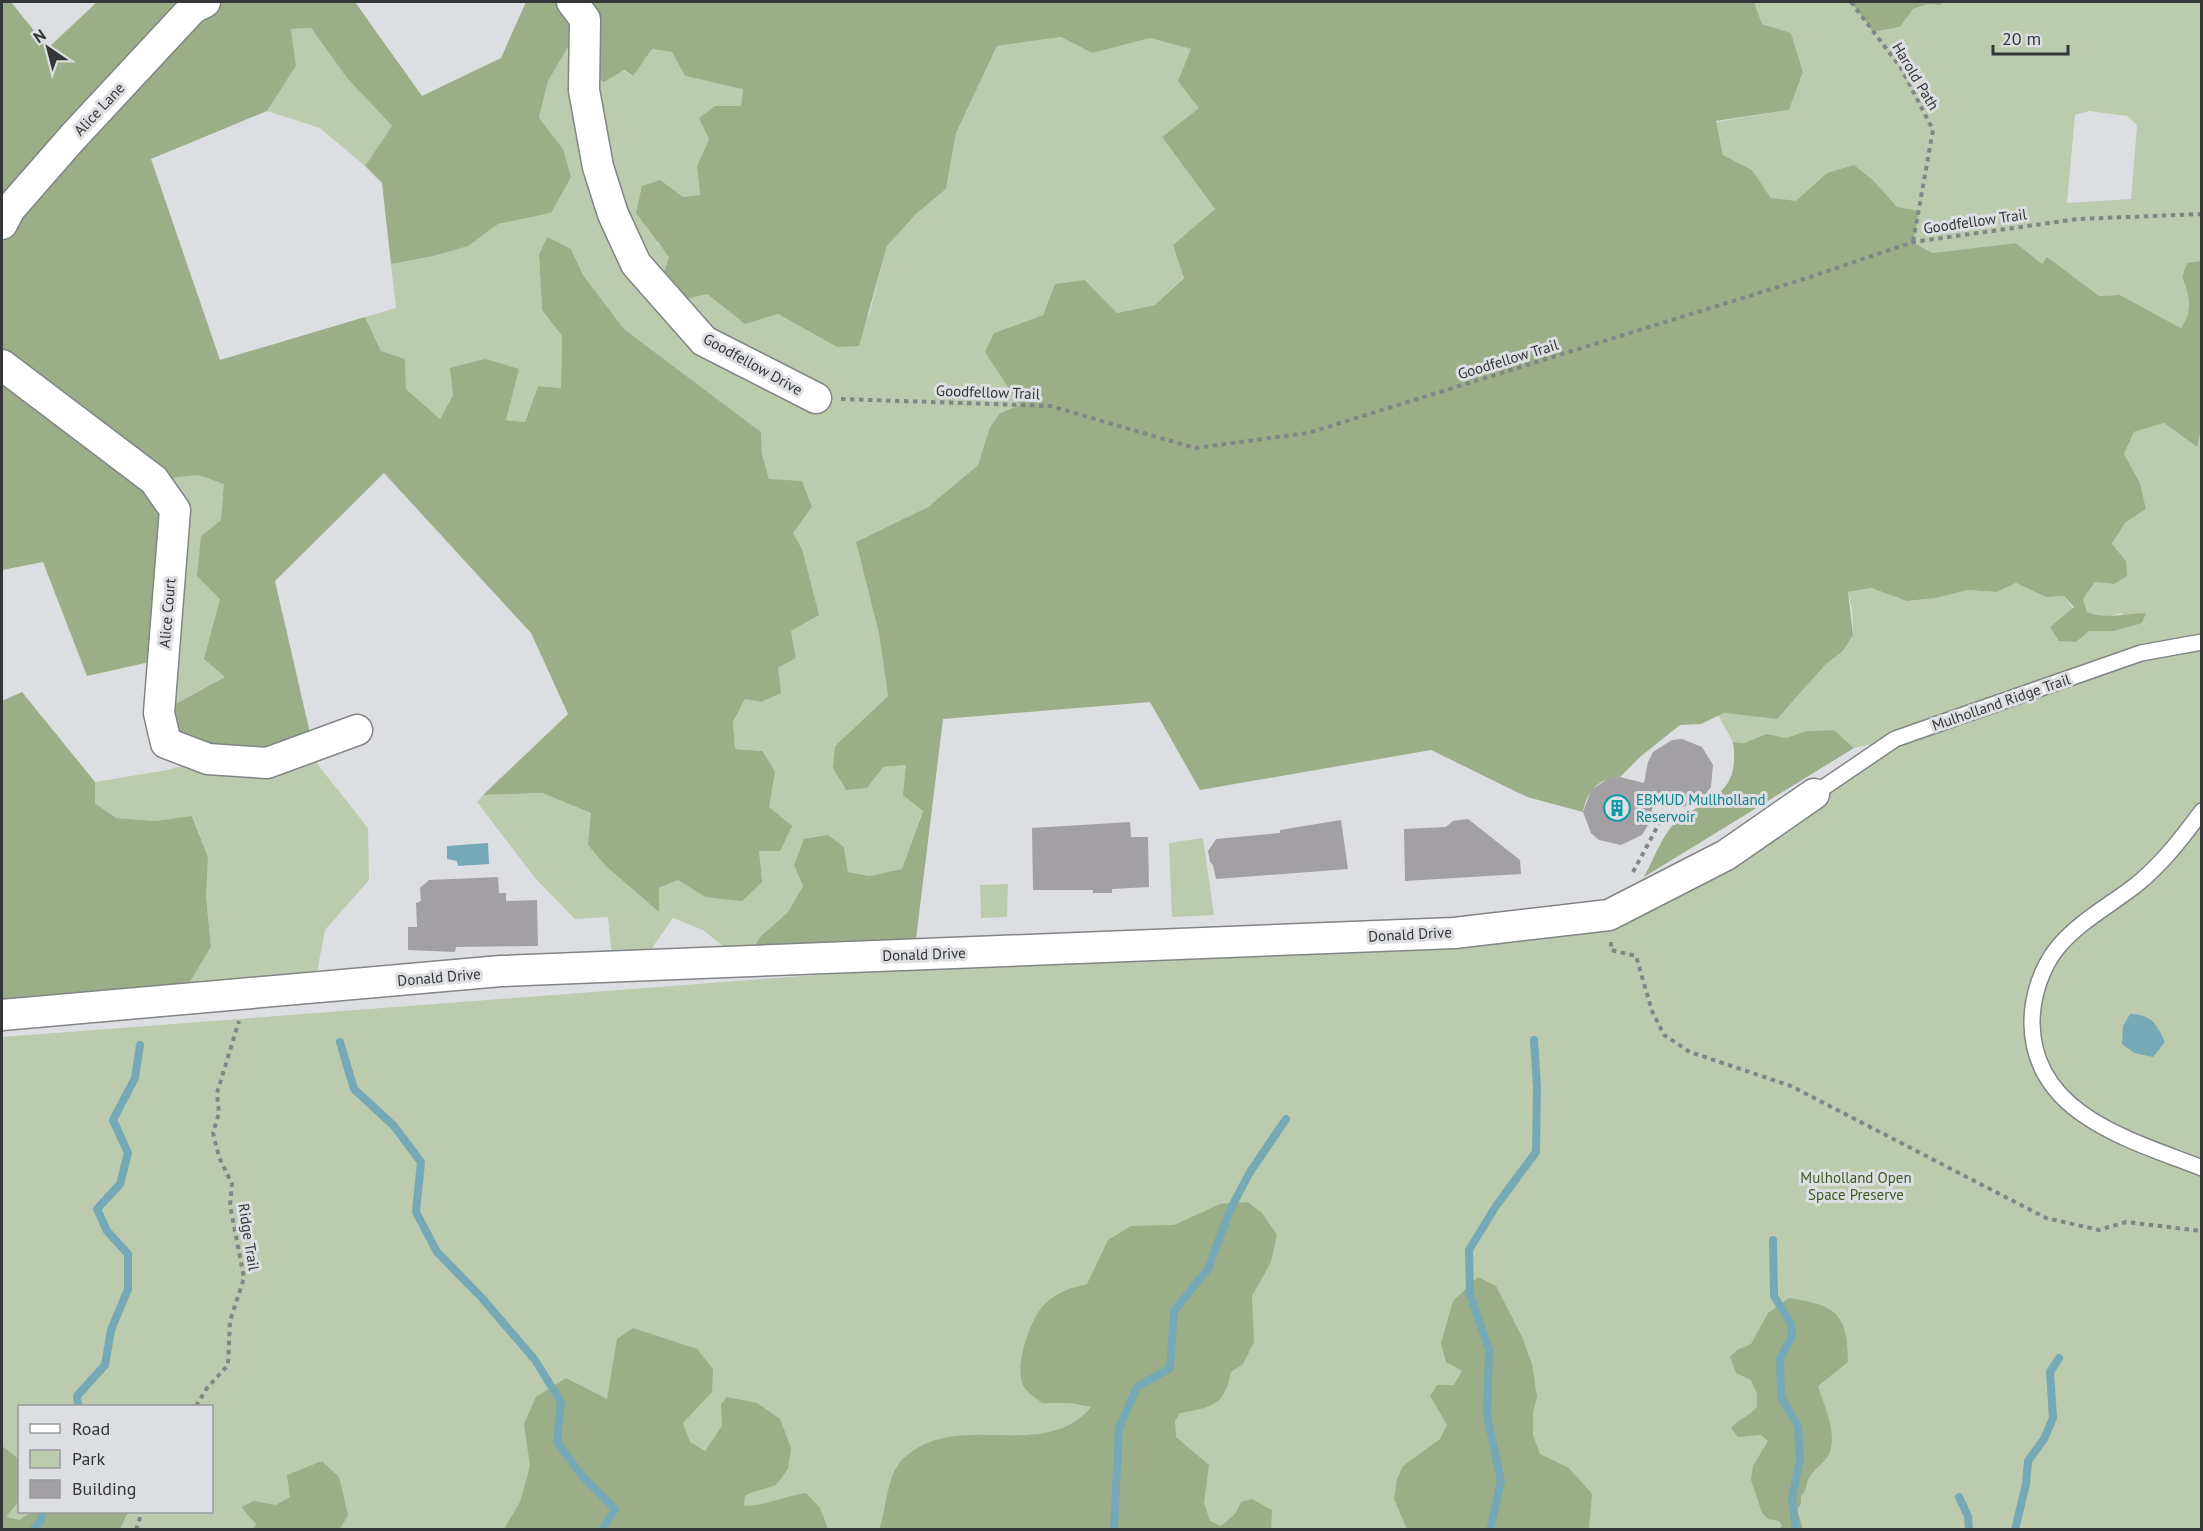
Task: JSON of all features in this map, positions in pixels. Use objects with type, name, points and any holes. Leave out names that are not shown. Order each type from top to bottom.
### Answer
[{"type":"street","name":"Goodfellow Drive","points":[[572,2],[585,20],[584,90],[598,167],[613,214],[636,264],[704,341],[816,398]]},
{"type":"street","name":"Alice Lane","points":[[4,213],[196,4]]},
{"type":"street","name":"Alice Court","points":[[2,366],[154,480],[176,510],[159,713],[165,743],[208,759],[267,763],[357,730]]},
{"type":"street","name":"Donald Drive","points":[[2,1016],[501,972],[1454,933],[1609,915],[1726,855],[1814,794]]},
{"type":"lane","name":"Mulholland Ridge Trail","points":[[1814,794],[1895,739],[2141,653],[2202,642]]},
{"type":"lane","points":[[2202,811],[2174,850],[2136,885],[2090,916],[2057,948],[2041,976],[2032,1003],[2032,1044],[2053,1089],[2078,1113],[2120,1136],[2202,1168]]},
{"type":"path","name":"Harold Path","points":[[1851,2],[1900,68],[1933,130],[1913,242]]},
{"type":"path","name":"Goodfellow Trail","points":[[816,398],[1050,406],[1194,448],[1296,434],[1533,364],[1799,281],[1913,242],[2078,219],[2202,214]]},
{"type":"path","points":[[1630,877],[1661,820]]},
{"type":"path","points":[[1609,915],[1611,950],[1636,956],[1652,1011],[1664,1035],[1690,1052],[1791,1086],[2046,1218],[2099,1230],[2126,1222],[2202,1231]]},
{"type":"path","name":"Ridge Trail","points":[[197,1405],[207,1388],[228,1365],[230,1321],[244,1278],[230,1205],[232,1184],[219,1157],[213,1133],[219,1113],[217,1093],[248,994]]},
{"type":"path","points":[[136,1530],[141,1513]]},
{"type":"green space","points":[[2,2],[11,2],[48,48],[97,2],[355,2],[422,96],[501,58],[526,2],[1754,2],[1762,24],[1791,33],[1803,72],[1789,110],[1716,121],[1723,155],[1752,170],[1771,198],[1796,201],[1827,173],[1854,165],[1875,182],[1897,207],[1919,211],[1913,242],[1932,253],[2016,243],[2042,264],[2047,257],[2099,296],[2120,295],[2181,328],[2189,309],[2187,290],[2182,277],[2187,263],[2201,261],[2202,424],[2197,447],[2164,423],[2134,432],[2124,454],[2140,483],[2146,509],[2125,523],[2112,544],[2126,561],[2127,576],[2114,584],[2095,582],[2083,599],[2087,612],[2101,616],[2146,613],[2142,623],[2114,631],[2089,631],[2076,642],[2059,641],[2050,627],[2074,607],[2064,596],[2046,597],[2016,583],[1997,592],[1967,590],[1936,598],[1907,601],[1871,588],[1848,592],[1853,635],[1843,651],[1826,664],[1777,719],[1724,713],[1701,724],[1680,725],[1640,757],[1620,777],[1606,780],[1595,787],[1587,798],[1583,812],[1527,797],[1431,750],[1200,790],[1150,702],[943,719],[914,955],[743,962],[761,936],[788,912],[803,886],[794,865],[804,839],[828,835],[844,847],[848,872],[869,876],[902,869],[923,811],[903,795],[906,765],[883,767],[867,788],[846,790],[833,768],[835,746],[888,696],[879,634],[856,542],[928,507],[978,465],[990,427],[1000,413],[1020,405],[985,352],[994,333],[1043,315],[1055,284],[1085,280],[1117,313],[1155,305],[1184,278],[1173,245],[1215,209],[1162,137],[1199,108],[1178,81],[1191,49],[1150,38],[1092,53],[1061,37],[997,46],[956,133],[946,189],[916,214],[887,246],[859,346],[837,347],[778,314],[745,324],[707,294],[682,300],[663,276],[669,257],[636,213],[642,186],[660,180],[683,197],[700,195],[697,166],[709,139],[699,118],[715,106],[741,106],[743,89],[685,76],[672,52],[652,49],[633,76],[624,70],[604,82],[585,71],[572,40],[548,81],[539,118],[563,149],[571,177],[551,213],[498,224],[468,246],[434,256],[391,264],[382,183],[365,166],[392,126],[347,78],[311,28],[291,29],[296,66],[267,111],[151,159],[220,360],[365,317],[381,351],[405,359],[406,389],[440,419],[453,395],[450,368],[485,359],[519,369],[506,420],[525,422],[538,386],[561,388],[562,336],[542,310],[539,255],[547,237],[571,249],[583,275],[624,329],[761,432],[762,454],[769,479],[802,481],[812,507],[793,533],[802,549],[819,615],[791,631],[796,658],[778,668],[781,693],[761,702],[745,699],[733,722],[735,749],[763,751],[775,772],[769,807],[792,826],[780,851],[759,851],[762,882],[742,901],[705,897],[678,880],[659,888],[659,912],[606,866],[588,845],[591,813],[542,793],[483,795],[568,714],[531,633],[384,473],[275,581],[313,746],[267,763],[166,743],[159,713],[225,677],[204,659],[220,599],[197,576],[201,536],[221,520],[224,484],[198,475],[154,480],[175,510],[163,659],[87,676],[43,562],[2,570]]},
{"type":"green space","points":[[1754,2],[1851,2],[1873,32],[1900,27],[1913,9],[1928,4],[1942,5],[1940,2],[2201,2],[2202,261],[2187,263],[2182,277],[2187,290],[2189,309],[2181,328],[2120,295],[2099,296],[2047,258],[2042,264],[2016,243],[1932,253],[1913,242],[1897,207],[1875,182],[1827,173],[1796,202],[1771,198],[1752,170],[1723,155],[1716,122],[1789,110],[1803,72],[1791,33],[1762,24]],"holes":[[[2089,111],[2127,116],[2137,125],[2131,199],[2067,203],[2075,115]]]},
{"type":"green space","points":[[1851,2],[1940,2],[1942,5],[1928,4],[1913,9],[1900,27],[1873,32]]},
{"type":"green space","points":[[311,28],[347,78],[392,126],[365,166],[320,128],[267,111],[296,66],[291,29]]},
{"type":"green space","points":[[1061,37],[1092,53],[1150,38],[1192,49],[1200,108],[1162,137],[1215,209],[1174,245],[1184,277],[1155,305],[1117,313],[1085,280],[1055,284],[1043,315],[994,333],[1020,405],[1000,413],[990,427],[978,465],[928,507],[856,542],[879,634],[888,696],[835,746],[867,788],[882,767],[906,765],[923,810],[902,869],[869,876],[848,872],[844,847],[794,865],[803,886],[788,912],[761,936],[743,962],[703,930],[673,918],[654,945],[644,966],[613,967],[608,917],[575,919],[535,878],[477,802],[483,795],[542,793],[591,813],[659,911],[659,888],[678,880],[705,897],[759,851],[774,772],[764,751],[735,749],[733,722],[745,699],[761,702],[778,668],[796,658],[791,631],[808,575],[802,549],[793,533],[812,507],[769,479],[762,454],[761,432],[624,329],[583,275],[571,249],[539,255],[542,310],[562,336],[561,388],[538,386],[525,422],[506,420],[453,395],[440,419],[406,389],[405,359],[381,351],[365,317],[396,308],[391,264],[434,256],[467,246],[498,224],[551,213],[563,149],[539,119],[548,81],[572,39],[632,76],[652,49],[672,52],[685,76],[743,88],[741,106],[715,106],[709,139],[697,166],[700,195],[683,197],[657,243],[707,294],[745,324],[778,314],[837,347],[869,315],[887,246],[916,214],[946,189],[956,133],[997,46]]},
{"type":"green space","name":"Mulholland Open Space Preserve","points":[[2164,423],[2197,447],[2201,424],[2201,1529],[2,1530],[2,1037],[816,975],[1249,953],[1609,915],[1892,740],[1854,748],[1834,730],[1806,731],[1786,738],[1765,734],[1744,743],[1733,742],[1718,715],[1724,713],[1777,719],[1826,664],[1843,651],[1853,635],[1852,609],[1848,592],[1871,588],[1907,601],[1936,598],[1967,590],[1997,592],[2016,583],[2046,597],[2064,596],[2089,631],[2114,631],[2122,613],[2099,618],[2087,612],[2083,599],[2095,582],[2113,584],[2126,561],[2112,545],[2125,523],[2146,509],[2140,483],[2124,454],[2134,432]]},
{"type":"green space","points":[[198,475],[225,484],[221,520],[201,536],[220,599],[225,677],[159,713],[154,480]]},
{"type":"green space","points":[[22,692],[95,782],[95,803],[116,818],[155,821],[192,816],[208,857],[206,896],[211,947],[179,1000],[2,1015],[2,701]]},
{"type":"green space","points":[[1834,730],[1854,748],[1644,877],[1662,841],[1674,824],[1727,785],[1732,774],[1734,760],[1733,742],[1744,743],[1766,734],[1786,738],[1806,731]]},
{"type":"green space","points":[[313,746],[318,765],[368,828],[369,880],[325,930],[314,988],[179,1000],[211,947],[206,896],[208,857],[193,817],[155,821],[116,818],[95,803],[95,782],[167,770],[208,759]]},
{"type":"green space","points":[[1203,838],[1214,915],[1172,917],[1169,843]]},
{"type":"green space","points":[[1008,884],[1007,917],[981,918],[980,885]]},
{"type":"green space","points":[[1248,1202],[1262,1213],[1277,1235],[1271,1262],[1252,1296],[1254,1342],[1243,1364],[1231,1372],[1225,1392],[1215,1403],[1201,1409],[1180,1413],[1175,1421],[1176,1437],[1209,1465],[1204,1503],[1210,1521],[1221,1526],[1235,1514],[1241,1502],[1252,1499],[1272,1510],[1271,1529],[879,1529],[890,1484],[897,1467],[902,1460],[924,1445],[948,1437],[1025,1435],[1049,1432],[1071,1424],[1091,1407],[1070,1403],[1042,1403],[1024,1387],[1021,1379],[1022,1357],[1029,1332],[1039,1311],[1059,1293],[1087,1284],[1108,1240],[1131,1226],[1174,1225],[1220,1204]]},
{"type":"green space","points":[[1478,1277],[1496,1286],[1522,1337],[1532,1364],[1537,1397],[1533,1412],[1533,1435],[1540,1454],[1569,1468],[1592,1494],[1589,1529],[1407,1529],[1394,1499],[1397,1479],[1403,1466],[1440,1439],[1447,1425],[1430,1396],[1437,1385],[1454,1385],[1462,1371],[1446,1362],[1441,1343],[1453,1301]]},
{"type":"green space","points":[[1789,1298],[1818,1304],[1836,1314],[1845,1332],[1847,1345],[1848,1362],[1818,1386],[1832,1437],[1827,1458],[1810,1476],[1801,1496],[1801,1504],[1797,1510],[1803,1529],[1779,1529],[1782,1526],[1779,1521],[1768,1519],[1762,1513],[1751,1480],[1753,1466],[1768,1441],[1761,1435],[1738,1437],[1731,1428],[1757,1407],[1757,1394],[1751,1380],[1736,1373],[1730,1357],[1737,1350],[1751,1344],[1768,1313]]},
{"type":"green space","points":[[633,1328],[697,1349],[713,1369],[712,1392],[683,1423],[690,1442],[705,1451],[722,1426],[721,1404],[727,1397],[757,1403],[780,1419],[791,1448],[788,1469],[776,1485],[745,1495],[744,1506],[806,1493],[820,1508],[828,1529],[504,1529],[520,1502],[530,1466],[524,1424],[536,1397],[566,1378],[607,1399],[617,1339]]},
{"type":"green space","points":[[2,1446],[18,1458],[18,1502],[6,1517],[20,1520],[30,1513],[128,1513],[120,1529],[2,1529]]},
{"type":"green space","points":[[322,1461],[339,1477],[348,1515],[340,1529],[253,1529],[256,1524],[241,1507],[254,1501],[276,1505],[290,1497],[287,1475]]},
{"type":"water","points":[[488,843],[489,864],[458,866],[457,861],[447,859],[447,846]]},
{"type":"water","points":[[2130,1014],[2148,1018],[2159,1030],[2165,1042],[2153,1057],[2134,1053],[2122,1044],[2123,1026]]},
{"type":"building","points":[[1682,739],[1702,747],[1713,765],[1711,787],[1704,796],[1684,807],[1673,806],[1655,799],[1648,825],[1642,835],[1621,845],[1599,840],[1591,833],[1583,812],[1591,790],[1609,778],[1620,777],[1644,783],[1648,762],[1653,752],[1672,740]]},
{"type":"building","points":[[1468,819],[1520,860],[1521,874],[1405,881],[1404,829],[1446,827],[1453,821]]},
{"type":"building","points":[[1341,820],[1348,869],[1216,879],[1208,851],[1216,839],[1280,833],[1280,830]]},
{"type":"building","points":[[1130,822],[1131,837],[1148,837],[1149,887],[1112,889],[1112,893],[1093,893],[1093,890],[1033,890],[1032,828]]},
{"type":"building","points":[[498,877],[499,893],[506,893],[506,901],[537,900],[538,946],[456,947],[455,952],[408,950],[408,927],[417,927],[416,903],[421,901],[420,888],[429,880]]},
{"type":"waterway","points":[[1490,1530],[1501,1481],[1487,1416],[1489,1350],[1470,1294],[1469,1250],[1496,1206],[1536,1152],[1537,1087],[1534,1040]]},
{"type":"waterway","points":[[340,1042],[354,1089],[394,1126],[421,1162],[416,1212],[437,1252],[482,1298],[535,1360],[561,1402],[557,1442],[582,1476],[615,1509],[602,1530]]},
{"type":"waterway","points":[[78,1405],[77,1396],[105,1365],[111,1330],[128,1289],[128,1254],[107,1231],[97,1209],[120,1184],[128,1153],[113,1120],[135,1078],[140,1045]]},
{"type":"waterway","points":[[1114,1530],[1119,1428],[1137,1387],[1170,1368],[1174,1311],[1208,1269],[1230,1210],[1250,1172],[1286,1119]]},
{"type":"waterway","points":[[1773,1240],[1774,1296],[1791,1324],[1792,1337],[1780,1358],[1781,1397],[1798,1426],[1800,1460],[1792,1498],[1796,1530]]},
{"type":"waterway","points":[[2015,1530],[2026,1484],[2028,1461],[2044,1439],[2053,1418],[2050,1372],[2059,1358]]},
{"type":"waterway","points":[[1959,1497],[1968,1516],[1969,1530]]},
{"type":"waterway","points":[[33,1530],[41,1520],[42,1513]]},
{"type":"place","name":"EBMUD Mullholland Reservoir","points":[[1617,808]]}]
